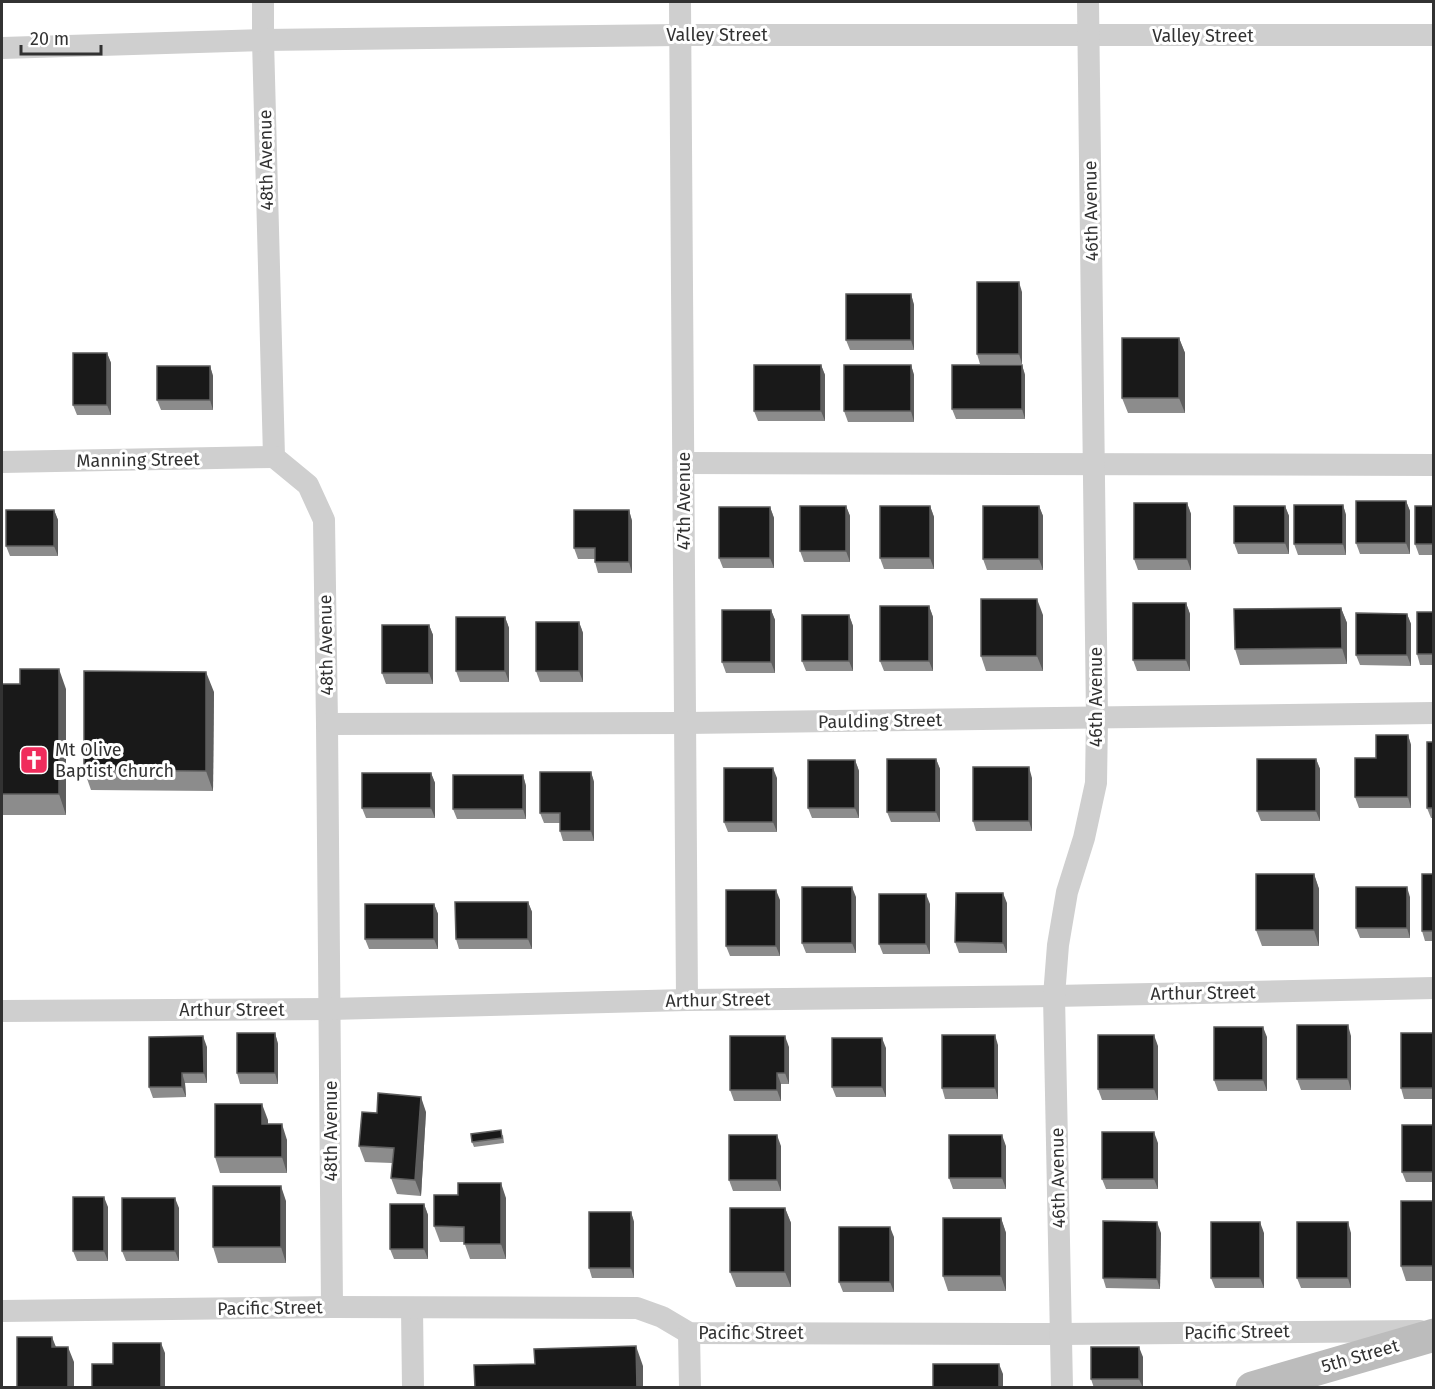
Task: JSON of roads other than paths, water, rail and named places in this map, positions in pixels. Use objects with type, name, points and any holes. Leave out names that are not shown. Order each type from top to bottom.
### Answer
[{"type":"street","name":"48th Avenue","points":[[263,2],[274,457],[308,485],[324,520],[332,1307]]},
{"type":"street","name":"47th Avenue","points":[[680,2],[687,1000]]},
{"type":"street","name":"46th Avenue","points":[[1062,1388],[1054,996],[1058,945],[1067,892],[1084,838],[1096,783],[1088,2]]},
{"type":"street","name":"Valley Street","points":[[2,48],[263,40],[680,35],[1434,35]]},
{"type":"street","name":"Manning Street","points":[[2,462],[274,457]]},
{"type":"street","points":[[684,463],[1434,465]]},
{"type":"street","name":"Paulding Street","points":[[327,724],[686,723],[1434,713]]},
{"type":"street","name":"Arthur Street","points":[[2,1011],[330,1009],[687,1000],[1054,996],[1434,988]]},
{"type":"street","name":"Pacific Street","points":[[2,1311],[332,1307],[637,1308],[662,1317],[689,1333],[1434,1333]]},
{"type":"street","points":[[412,1308],[412,1388]]},
{"type":"street","points":[[689,1333],[690,1388]]},
{"type":"street","name":"5th Street","points":[[1252,1388],[1434,1333]]},
{"type":"place","name":"Mt Olive Baptist Church","points":[[34,760]]}]
